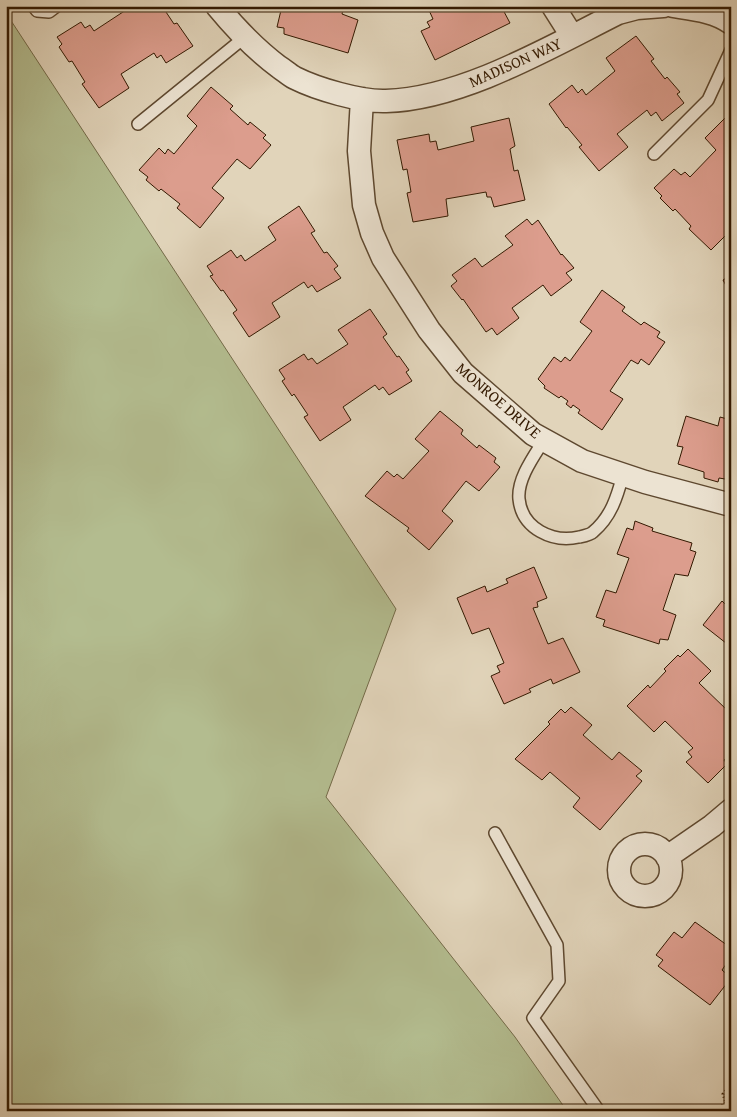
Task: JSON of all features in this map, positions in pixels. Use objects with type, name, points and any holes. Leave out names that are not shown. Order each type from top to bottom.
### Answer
[{"type":"street","name":"MADISON WAY","points":[[217,6],[259,52],[294,78],[362,99],[385,101],[435,95],[501,71],[618,13],[637,8],[651,7]]},
{"type":"street","points":[[553,6],[572,36]]},
{"type":"street","points":[[673,6],[717,14]]},
{"type":"street","name":"MONROE DRIVE","points":[[362,99],[359,151],[364,204],[372,233],[382,258],[429,330],[463,373],[533,434],[582,461],[644,482],[731,505]]},
{"type":"street","points":[[667,857],[712,826],[731,810]]},
{"type":"lane","points":[[33,6],[37,11],[49,12],[57,6]]},
{"type":"lane","points":[[138,124],[245,37]]},
{"type":"lane","points":[[654,154],[708,100],[731,50]]},
{"type":"lane","points":[[544,440],[528,466],[519,499],[524,515],[533,528],[548,536],[566,540],[592,534],[610,513],[623,475]]},
{"type":"lane","points":[[495,833],[557,945],[559,982],[533,1018],[599,1111]]},
{"type":"path","points":[[713,1111],[726,1103],[723,1094],[731,1084]]},
{"type":"green space","points":[[6,13],[396,609],[326,797],[515,1037],[567,1111],[6,1111]]},
{"type":"building","points":[[124,6],[162,6],[174,24],[177,23],[193,46],[166,63],[161,55],[157,58],[154,53],[121,74],[129,88],[99,108],[82,84],[85,82],[72,61],[69,62],[59,47],[62,44],[57,37],[81,22],[85,28],[90,25],[94,31],[126,10]]},
{"type":"building","points":[[282,6],[344,6],[342,14],[358,20],[348,53],[284,34],[284,28],[277,27]]},
{"type":"building","points":[[427,6],[501,6],[510,23],[435,60],[421,31],[430,27],[427,22],[433,19]]},
{"type":"building","points":[[636,36],[654,59],[651,61],[665,79],[667,77],[680,92],[677,94],[684,103],[662,121],[656,112],[651,116],[647,110],[617,134],[628,147],[599,171],[579,147],[582,145],[566,128],[549,104],[572,85],[578,93],[582,89],[586,95],[615,71],[606,58]]},
{"type":"building","points":[[211,87],[233,106],[230,109],[248,125],[250,122],[266,135],[263,138],[271,145],[250,169],[237,159],[212,188],[224,198],[200,228],[177,208],[180,204],[161,189],[159,191],[146,180],[148,177],[139,170],[159,148],[165,154],[168,149],[174,154],[197,126],[187,116]]},
{"type":"building","points":[[731,112],[731,206],[725,212],[731,218],[731,230],[711,250],[689,229],[691,226],[675,209],[673,211],[660,198],[662,196],[654,188],[674,169],[681,175],[685,172],[690,177],[716,150],[705,138]]},
{"type":"building","points":[[509,118],[515,146],[510,149],[514,171],[518,170],[525,200],[494,207],[491,197],[487,197],[486,192],[446,199],[448,216],[413,222],[407,193],[411,192],[407,169],[403,170],[397,140],[429,134],[430,142],[436,141],[438,150],[474,141],[471,127]]},
{"type":"building","points":[[299,206],[315,231],[311,233],[324,253],[327,252],[338,266],[334,269],[341,278],[317,292],[312,285],[308,288],[304,282],[272,303],[280,317],[249,337],[233,313],[237,310],[210,276],[213,275],[207,266],[231,250],[237,258],[241,255],[245,261],[276,240],[268,227]]},
{"type":"building","points":[[527,219],[532,225],[538,220],[561,255],[574,268],[566,273],[572,280],[551,296],[543,285],[512,308],[519,318],[497,335],[492,328],[486,332],[463,299],[451,286],[457,281],[452,275],[475,258],[482,267],[513,245],[505,236]]},
{"type":"building","points":[[731,275],[731,295],[723,280]]},
{"type":"building","points":[[602,290],[625,307],[622,311],[641,325],[644,322],[660,332],[657,337],[665,342],[649,365],[641,359],[638,364],[631,360],[610,391],[623,399],[602,430],[578,413],[580,410],[573,405],[571,408],[566,404],[568,401],[561,396],[559,398],[544,388],[545,386],[538,379],[554,357],[561,362],[565,357],[570,361],[592,331],[580,322]]},
{"type":"building","points":[[370,309],[387,334],[383,337],[409,370],[406,372],[412,381],[389,395],[383,387],[379,390],[375,385],[343,407],[351,420],[320,441],[304,417],[308,415],[294,394],[292,396],[282,381],[285,379],[279,370],[304,354],[308,360],[312,358],[317,364],[348,344],[338,330]]},
{"type":"building","points":[[440,411],[463,430],[461,434],[477,448],[479,445],[496,458],[494,462],[500,467],[479,491],[466,481],[442,511],[453,521],[429,550],[407,531],[409,528],[365,496],[387,471],[394,477],[397,474],[403,479],[429,451],[415,439]]},
{"type":"building","points":[[686,416],[718,426],[720,417],[731,420],[731,480],[719,478],[718,482],[704,478],[704,472],[678,464],[683,447],[677,446]]},
{"type":"building","points":[[635,521],[653,528],[652,531],[692,543],[690,550],[696,552],[688,576],[675,574],[663,610],[676,615],[668,640],[660,639],[659,644],[603,626],[605,620],[596,617],[606,590],[616,593],[629,558],[617,554],[627,528],[633,530]]},
{"type":"building","points":[[534,567],[547,598],[537,602],[538,607],[533,608],[548,644],[563,638],[580,672],[553,684],[551,679],[529,689],[531,692],[504,704],[491,676],[500,672],[497,666],[504,663],[489,628],[472,634],[457,598],[485,586],[487,592],[508,583],[506,579]]},
{"type":"building","points":[[731,597],[731,647],[703,625],[722,601],[725,604]]},
{"type":"building","points":[[688,649],[711,671],[699,683],[728,711],[731,708],[731,753],[724,760],[727,764],[708,783],[686,762],[692,757],[688,752],[693,748],[665,721],[654,732],[627,706],[648,685],[650,688],[666,671],[664,669],[678,655],[680,657]]},
{"type":"building","points":[[571,707],[592,725],[583,735],[612,760],[619,752],[642,771],[636,776],[642,781],[600,830],[573,807],[580,798],[550,772],[542,780],[515,759],[550,724],[548,722],[561,709],[565,713]]},
{"type":"building","points":[[695,922],[731,948],[731,957],[722,970],[731,978],[710,1005],[658,966],[663,960],[656,955],[674,932],[682,938]]}]
